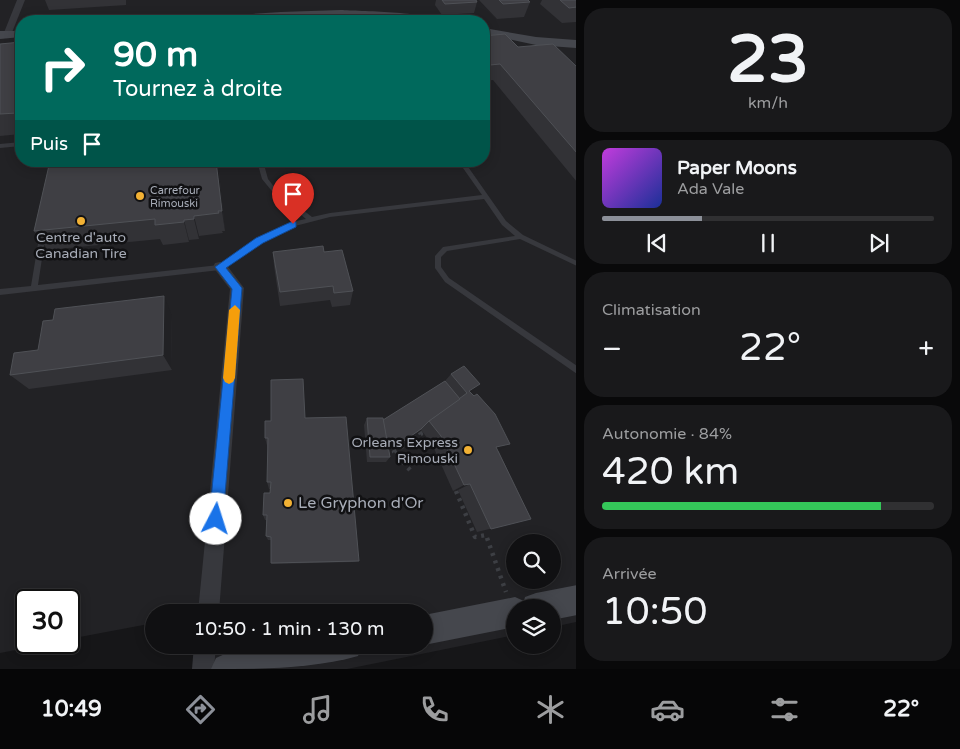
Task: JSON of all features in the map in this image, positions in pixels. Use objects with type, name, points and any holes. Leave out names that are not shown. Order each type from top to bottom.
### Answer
[{"type":"main road","points":[[286,15],[320,12],[389,15]]},
{"type":"main road","points":[[490,32],[536,41],[576,44]]},
{"type":"main road","points":[[561,603],[576,600]]},
{"type":"main road","points":[[433,628],[506,613]]},
{"type":"main road","points":[[227,669],[302,654]]},
{"type":"street","points":[[3,35],[21,0]]},
{"type":"street","points":[[209,604],[237,288],[220,267]]},
{"type":"street","points":[[203,669],[204,654]]},
{"type":"lane","points":[[0,146],[15,145]]},
{"type":"lane","points":[[262,167],[265,179],[273,189],[310,219]]},
{"type":"lane","points":[[465,167],[504,223],[520,237],[576,264]]},
{"type":"lane","points":[[0,292],[220,267],[260,241],[293,224],[310,219],[486,197]]},
{"type":"lane","points":[[34,288],[45,220]]},
{"type":"lane","points":[[520,237],[445,249],[438,256],[438,268],[447,280],[576,371]]},
{"type":"path","points":[[410,470],[394,452],[421,434],[419,431]]},
{"type":"path","points":[[456,490],[475,537],[486,535],[516,599]]},
{"type":"shaded area","points":[[0,0],[576,0],[576,622],[561,625],[561,599],[506,599],[506,637],[433,652],[433,604],[145,604],[145,625],[80,637],[80,589],[15,589],[15,650],[0,653]]},
{"type":"shaded area","points":[[199,654],[421,654],[347,669],[211,669]]},
{"type":"building","points":[[442,0],[476,0],[477,2],[445,4]]},
{"type":"building","points":[[499,0],[528,0],[530,2],[503,4]]},
{"type":"building","points":[[560,0],[576,0],[576,7],[569,8]]},
{"type":"building","points":[[505,34],[518,47],[553,44],[576,66],[576,152],[500,64],[490,65],[490,35]]},
{"type":"building","points":[[15,43],[15,113],[0,114],[0,44]]},
{"type":"building","name":"Carrefour Rimouski","points":[[49,167],[217,167],[222,211],[218,211],[219,213],[194,216],[194,219],[184,220],[184,222],[155,225],[155,219],[34,231]]},
{"type":"building","points":[[323,246],[324,252],[342,250],[353,291],[334,293],[333,286],[280,292],[273,252]]},
{"type":"building","points":[[164,296],[163,355],[10,375],[14,353],[38,350],[43,321],[53,320],[55,309]]},
{"type":"building","points":[[464,366],[480,384],[469,391],[474,396],[477,394],[495,414],[510,444],[496,447],[531,519],[491,529],[470,484],[464,485],[441,436],[429,421],[467,393],[451,374]]},
{"type":"building","points":[[303,379],[305,418],[346,417],[359,561],[271,563],[271,537],[266,536],[267,515],[263,515],[264,493],[270,493],[271,482],[267,482],[268,438],[265,438],[265,421],[271,421],[271,380]]},
{"type":"building","points":[[445,381],[460,399],[401,443],[387,444],[383,420]]},
{"type":"building","points":[[367,418],[383,418],[390,457],[370,457]]},
{"type":"slow traffic","points":[[229,378],[235,310]]},
{"type":"place","name":"Carrefour Rimouski","points":[[140,196]]},
{"type":"place","name":"Centre d'auto Canadian Tire","points":[[81,221]]},
{"type":"place","name":"Orleans Express Rimouski","points":[[468,450]]},
{"type":"place","name":"Le Gryphon d'Or","points":[[288,503]]},
{"type":"route","points":[[216,519],[237,288],[220,267],[260,241],[293,224]]}]
